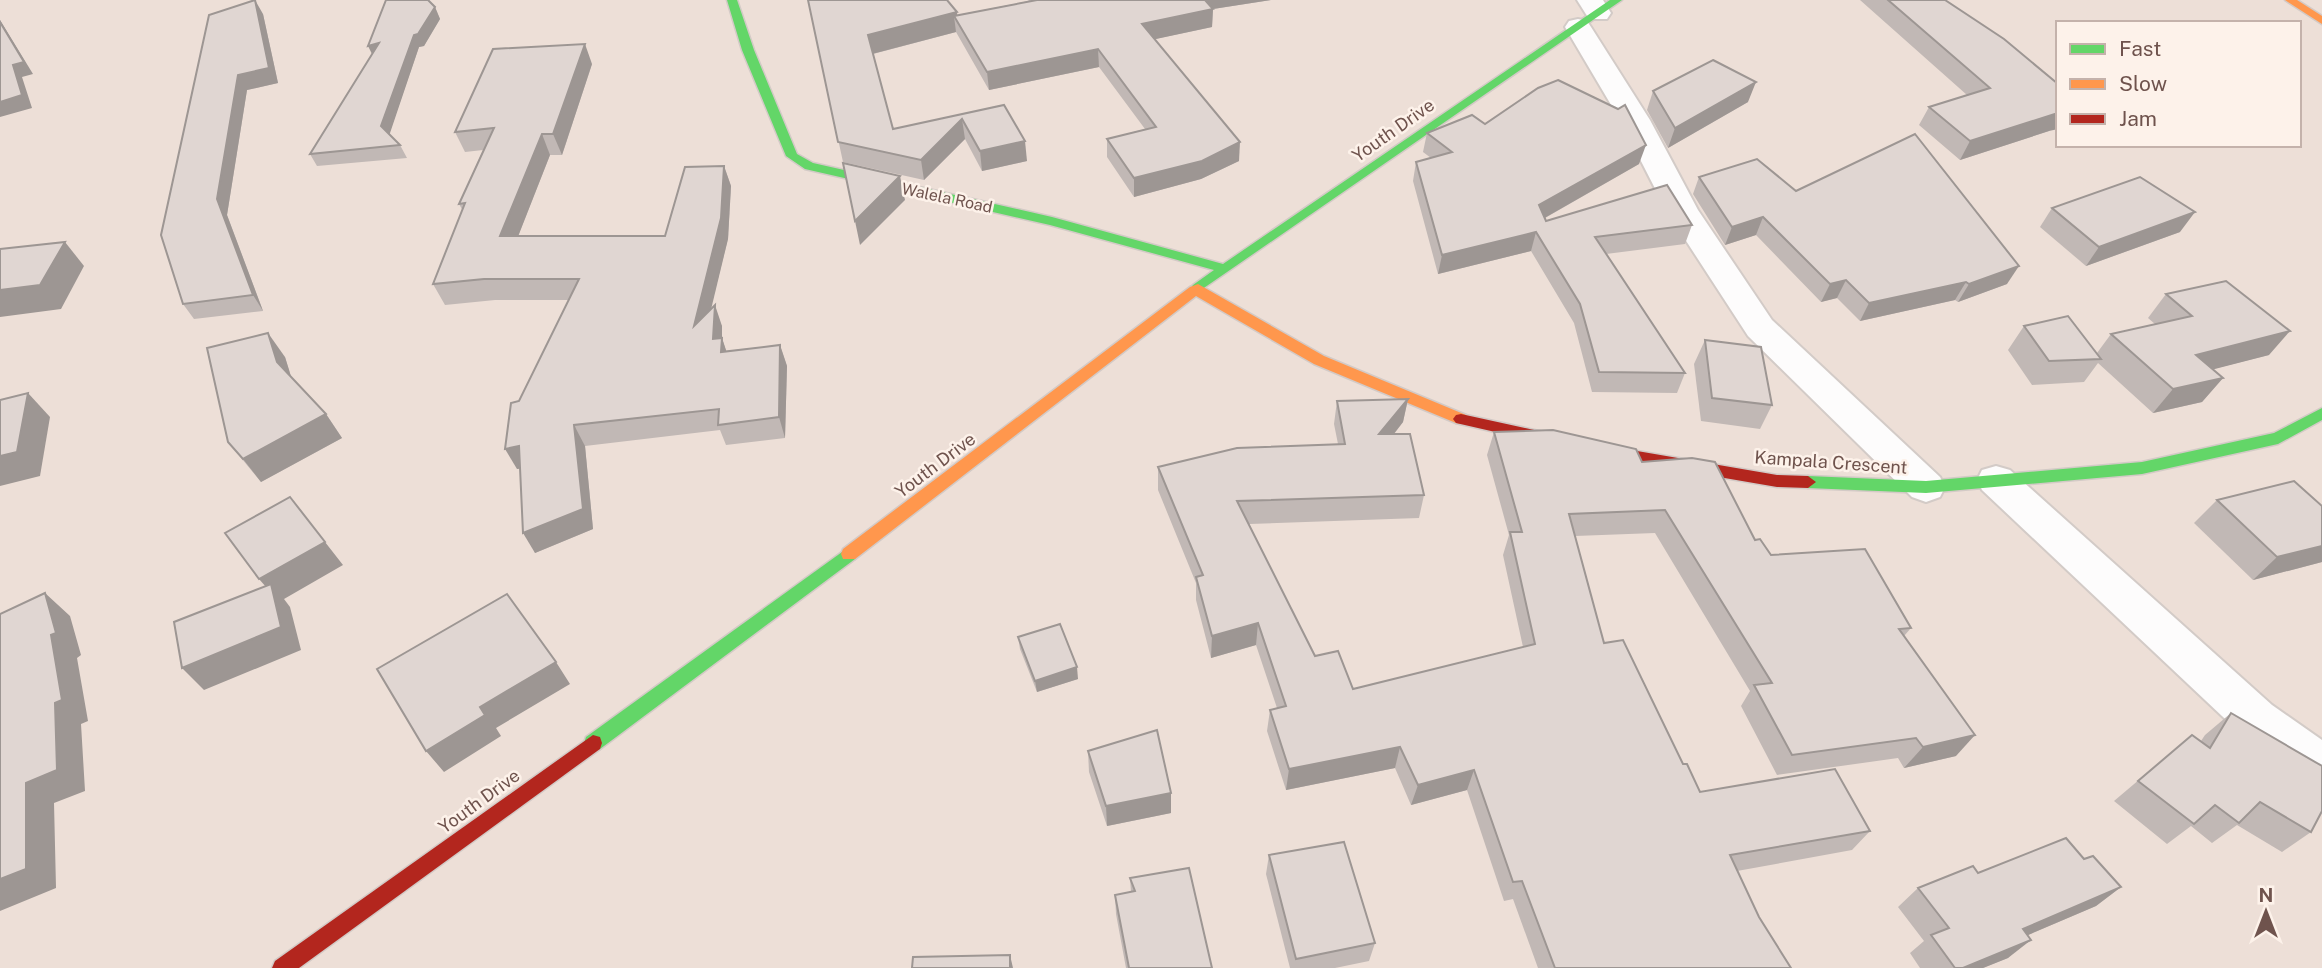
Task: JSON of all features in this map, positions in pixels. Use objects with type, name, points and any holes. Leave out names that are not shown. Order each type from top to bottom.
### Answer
[{"type":"street","name":"Walela Road","points":[[732,0],[748,50],[792,156],[809,166],[1052,221],[1225,269]]},
{"type":"street","points":[[2290,0],[2322,20]]},
{"type":"street","name":"Youth Drive","points":[[282,968],[782,606],[1195,290],[1596,10]]},
{"type":"street","points":[[1596,10],[1634,120],[1682,210],[1760,328],[1926,487]]},
{"type":"street","name":"Kampala Crescent","points":[[1195,290],[1319,360],[1459,418],[1608,452],[1777,481],[1926,487],[2142,468],[2278,438],[2322,413]]},
{"type":"street","points":[[1996,480],[2256,719],[2322,766]]},
{"type":"shaded area","points":[[0,0],[2322,0],[2322,968],[0,968]]},
{"type":"building","points":[[255,0],[269,68],[238,75],[217,199],[253,295],[183,304],[161,235],[209,15]]},
{"type":"building","points":[[386,0],[428,0],[435,7],[418,34],[414,35],[381,126],[400,145],[310,154],[379,43],[368,46]]},
{"type":"building","points":[[808,0],[947,0],[957,12],[868,35],[893,129],[1004,105],[1025,141],[980,151],[962,119],[921,160],[838,142]]},
{"type":"building","points":[[1037,0],[1205,0],[1213,9],[1142,24],[1240,142],[1202,161],[1134,178],[1107,139],[1156,127],[1098,49],[987,72],[954,16]]},
{"type":"building","points":[[1888,0],[1945,0],[2004,39],[2056,82],[2056,114],[1970,141],[1929,107],[1990,88]]},
{"type":"building","points":[[0,22],[24,62],[13,65],[22,95],[0,102]]},
{"type":"building","points":[[585,44],[553,134],[542,134],[500,236],[665,236],[685,167],[724,166],[721,218],[694,326],[715,305],[713,339],[722,338],[721,352],[780,345],[779,417],[718,425],[719,409],[574,425],[583,509],[523,533],[519,446],[505,449],[511,403],[519,401],[579,279],[484,279],[433,284],[465,203],[459,204],[494,128],[455,132],[493,49]]},
{"type":"building","points":[[1713,60],[1756,82],[1675,128],[1653,91]]},
{"type":"building","points":[[1558,80],[1618,109],[1625,105],[1646,145],[1539,205],[1546,221],[1667,185],[1692,225],[1595,237],[1685,373],[1599,372],[1580,304],[1536,232],[1442,255],[1416,162],[1452,152],[1427,133],[1472,115],[1485,124],[1538,88]]},
{"type":"building","points":[[1915,134],[2019,266],[1969,284],[1966,282],[1869,303],[1846,280],[1830,284],[1763,217],[1732,227],[1699,177],[1757,159],[1796,191]]},
{"type":"building","points":[[843,163],[900,176],[855,221]]},
{"type":"building","points":[[2140,177],[2195,212],[2099,247],[2052,208]]},
{"type":"building","points":[[65,242],[40,285],[0,290],[0,249]]},
{"type":"building","points":[[2226,281],[2290,331],[2196,355],[2223,378],[2173,389],[2111,334],[2192,316],[2166,294]]},
{"type":"building","points":[[2068,316],[2101,359],[2049,361],[2024,326]]},
{"type":"building","points":[[268,333],[277,362],[326,414],[243,459],[228,442],[207,348]]},
{"type":"building","points":[[1705,340],[1761,347],[1772,405],[1712,398]]},
{"type":"building","points":[[28,393],[17,452],[0,456],[0,400]]},
{"type":"building","points":[[1408,399],[1379,434],[1410,434],[1424,495],[1237,501],[1315,656],[1338,651],[1353,689],[1535,644],[1510,532],[1522,532],[1494,432],[1553,430],[1636,449],[1642,462],[1692,458],[1715,462],[1755,540],[1760,539],[1771,555],[1865,549],[1911,628],[1899,629],[1975,735],[1923,747],[1916,738],[1792,755],[1754,685],[1772,683],[1665,510],[1569,514],[1604,643],[1623,640],[1683,764],[1687,764],[1700,792],[1835,769],[1870,831],[1730,855],[1759,917],[1791,968],[1555,968],[1522,881],[1513,882],[1474,770],[1418,785],[1400,747],[1289,769],[1270,710],[1286,706],[1258,623],[1212,636],[1196,577],[1203,575],[1158,467],[1237,448],[1345,444],[1337,401]]},
{"type":"building","points":[[2294,481],[2322,506],[2322,546],[2277,557],[2217,500]]},
{"type":"building","points":[[290,497],[325,542],[259,579],[225,533]]},
{"type":"building","points":[[271,584],[281,627],[182,668],[174,622]]},
{"type":"building","points":[[45,593],[56,633],[51,635],[62,700],[55,703],[57,770],[26,783],[26,869],[0,879],[0,614]]},
{"type":"building","points":[[507,594],[556,662],[480,707],[485,715],[426,751],[377,669]]},
{"type":"building","points":[[1060,624],[1077,667],[1035,681],[1018,637]]},
{"type":"building","points":[[2231,713],[2322,766],[2322,811],[2311,832],[2260,802],[2239,823],[2215,805],[2194,824],[2138,781],[2192,735],[2210,748]]},
{"type":"building","points":[[1157,730],[1171,793],[1106,806],[1088,751]]},
{"type":"building","points":[[2066,838],[2084,859],[2093,856],[2121,887],[2023,929],[2031,940],[1963,968],[1955,968],[1931,935],[1949,928],[1918,888],[1973,866],[1978,873]]},
{"type":"building","points":[[1344,842],[1375,943],[1296,959],[1269,855]]},
{"type":"building","points":[[1189,868],[1212,968],[1129,968],[1115,895],[1135,891],[1130,878]]},
{"type":"building","points":[[1010,955],[1010,968],[912,968],[913,957]]},
{"type":"traffic: fast","points":[[732,0],[748,50],[792,156],[809,166],[1052,221],[1225,269]]},
{"type":"traffic: fast","points":[[1198,288],[1617,0]]},
{"type":"traffic: fast","points":[[1808,482],[1926,487],[2142,468],[2278,438],[2322,413]]},
{"type":"traffic: fast","points":[[593,743],[849,554]]},
{"type":"traffic: slow","points":[[2290,0],[2322,21]]},
{"type":"traffic: slow","points":[[849,554],[1198,288]]},
{"type":"traffic: slow","points":[[1195,290],[1319,360],[1461,419]]},
{"type":"traffic: jam","points":[[1461,419],[1608,452],[1777,481],[1808,482]]},
{"type":"traffic: jam","points":[[282,968],[593,743]]}]
